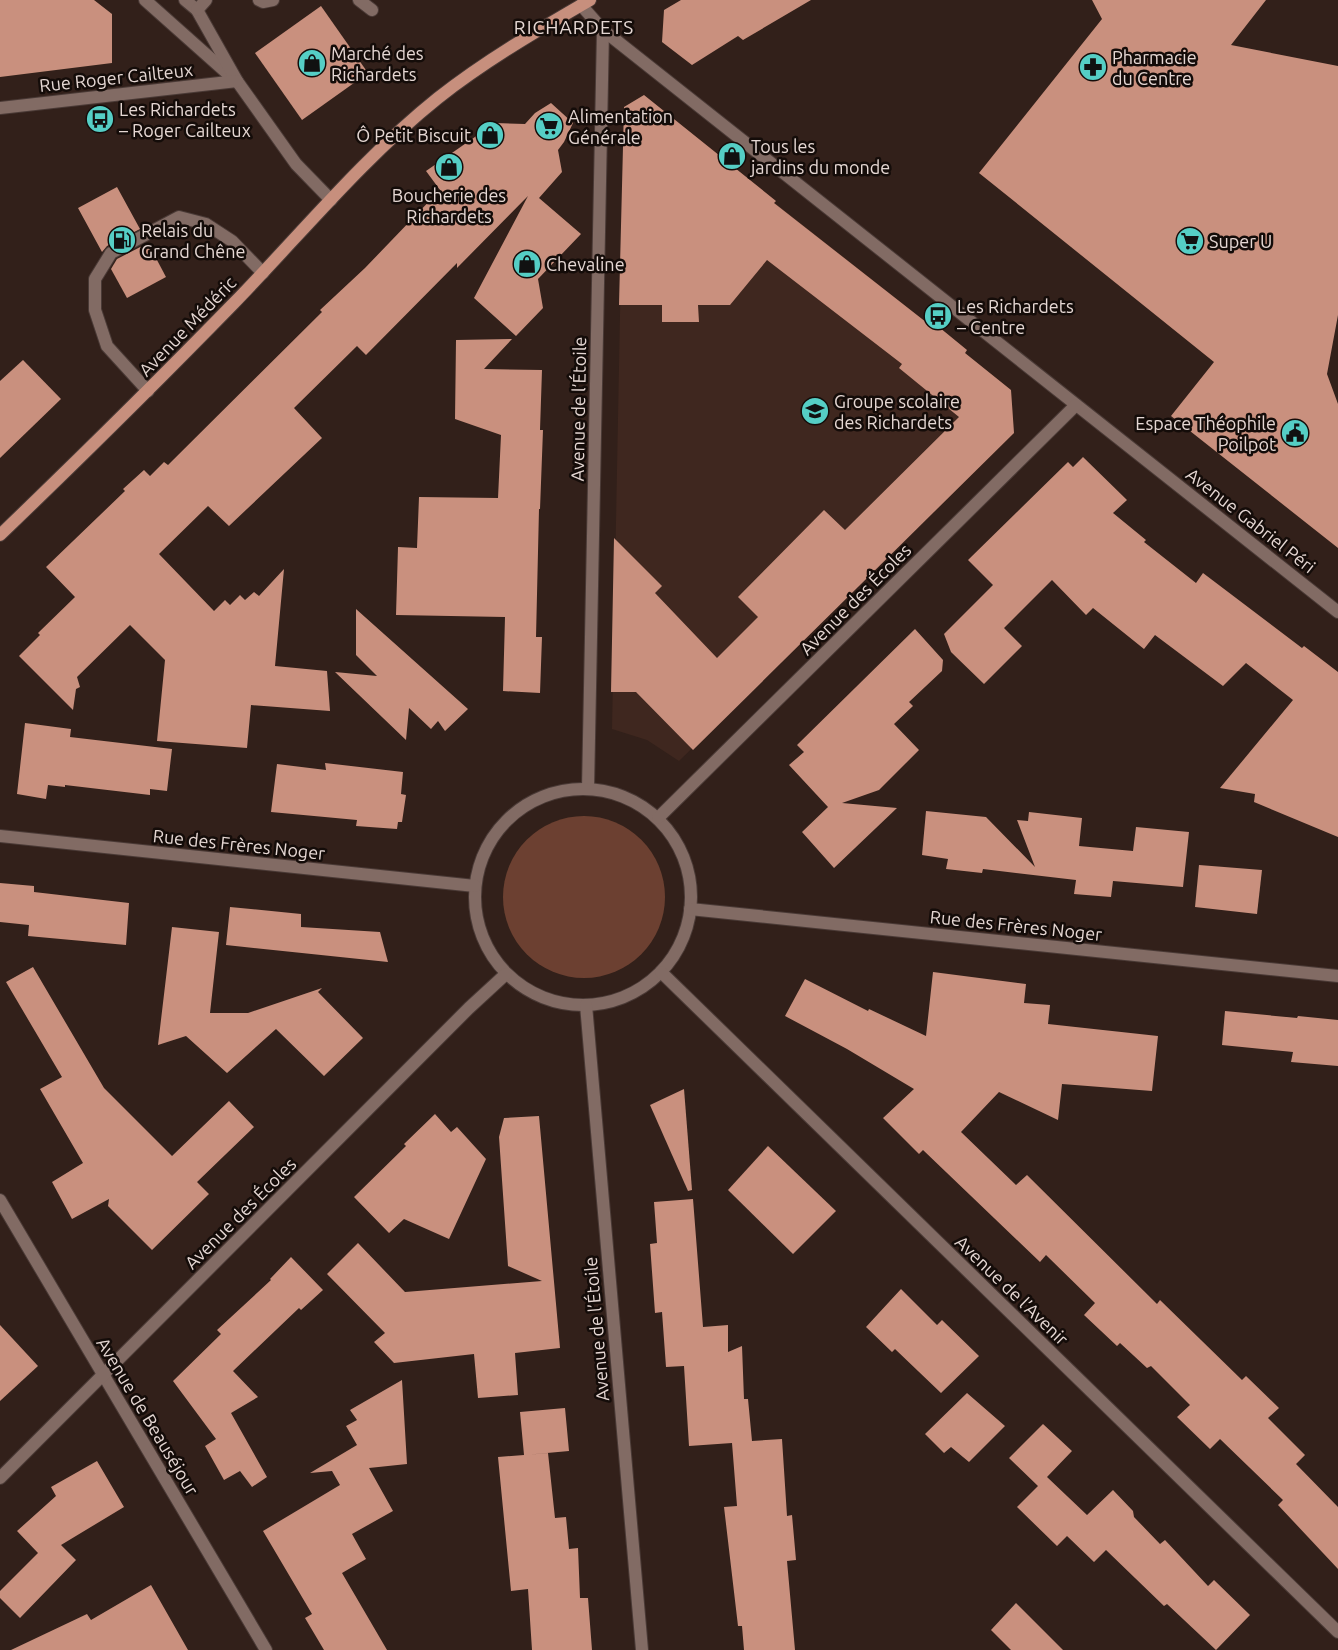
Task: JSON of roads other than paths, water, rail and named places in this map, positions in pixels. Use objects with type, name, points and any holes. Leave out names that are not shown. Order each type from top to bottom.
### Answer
[{"type":"main road","name":"Avenue Médéric","points":[[0,536],[148,391],[263,274],[375,154],[436,100],[477,68],[585,2]]},
{"type":"street","points":[[145,0],[237,81]]},
{"type":"street","points":[[185,0],[197,10],[237,81],[296,164],[331,200]]},
{"type":"street","points":[[197,10],[206,0]]},
{"type":"street","points":[[260,0],[263,2],[273,0]]},
{"type":"street","points":[[359,0],[372,10]]},
{"type":"street","name":"Avenue Gabriel Péri","points":[[585,2],[603,30],[1338,612]]},
{"type":"street","name":"Avenue de l’Étoile","points":[[588,789],[603,30]]},
{"type":"street","name":"Rue Roger Cailteux","points":[[0,108],[237,81]]},
{"type":"street","points":[[148,391],[107,346],[95,310],[95,279],[111,253],[179,217],[206,224],[232,241],[263,274]]},
{"type":"street","name":"Avenue des Écoles","points":[[658,818],[1076,404]]},
{"type":"street","points":[[588,789],[613,793],[637,803],[658,818],[678,844],[690,876],[690,909],[681,943],[661,972],[639,990],[614,1001],[586,1005],[557,1002],[530,992],[506,974],[487,949],[476,918],[475,886],[483,855],[500,827],[525,805],[555,792],[588,789]]},
{"type":"street","name":"Rue des Frères Noger","points":[[0,836],[475,886]]},
{"type":"street","name":"Rue des Frères Noger","points":[[690,909],[1338,976]]},
{"type":"street","name":"Avenue de l’Avenir","points":[[661,972],[1338,1632]]},
{"type":"street","name":"Avenue des Écoles","points":[[0,1478],[462,1015],[506,974]]},
{"type":"street","name":"Avenue de l’Étoile","points":[[586,1005],[642,1650]]},
{"type":"street","name":"Avenue de Beauséjour","points":[[0,1200],[266,1650]]},
{"type":"place","name":"Marché des Richardets","points":[[312,63]]},
{"type":"place","name":"Pharmacie du Centre","points":[[1093,67]]},
{"type":"place","name":"Les Richardets – Roger Cailteux","points":[[100,119]]},
{"type":"place","name":"Alimentation Générale","points":[[549,126]]},
{"type":"place","name":"Ô Petit Biscuit","points":[[490,135]]},
{"type":"place","name":"Tous les jardins du monde","points":[[732,156]]},
{"type":"place","name":"Boucherie des Richardets","points":[[449,167]]},
{"type":"place","name":"Relais du Grand Chêne","points":[[122,240]]},
{"type":"place","name":"Super U","points":[[1190,241]]},
{"type":"place","name":"Chevaline","points":[[527,264]]},
{"type":"place","name":"Les Richardets – Centre","points":[[938,316]]},
{"type":"place","name":"Groupe scolaire des Richardets","points":[[815,411]]},
{"type":"place","name":"Espace Théophile Poilpot","points":[[1295,433]]},
{"type":"district","name":"RICHARDETS","points":[[574,27]]}]
